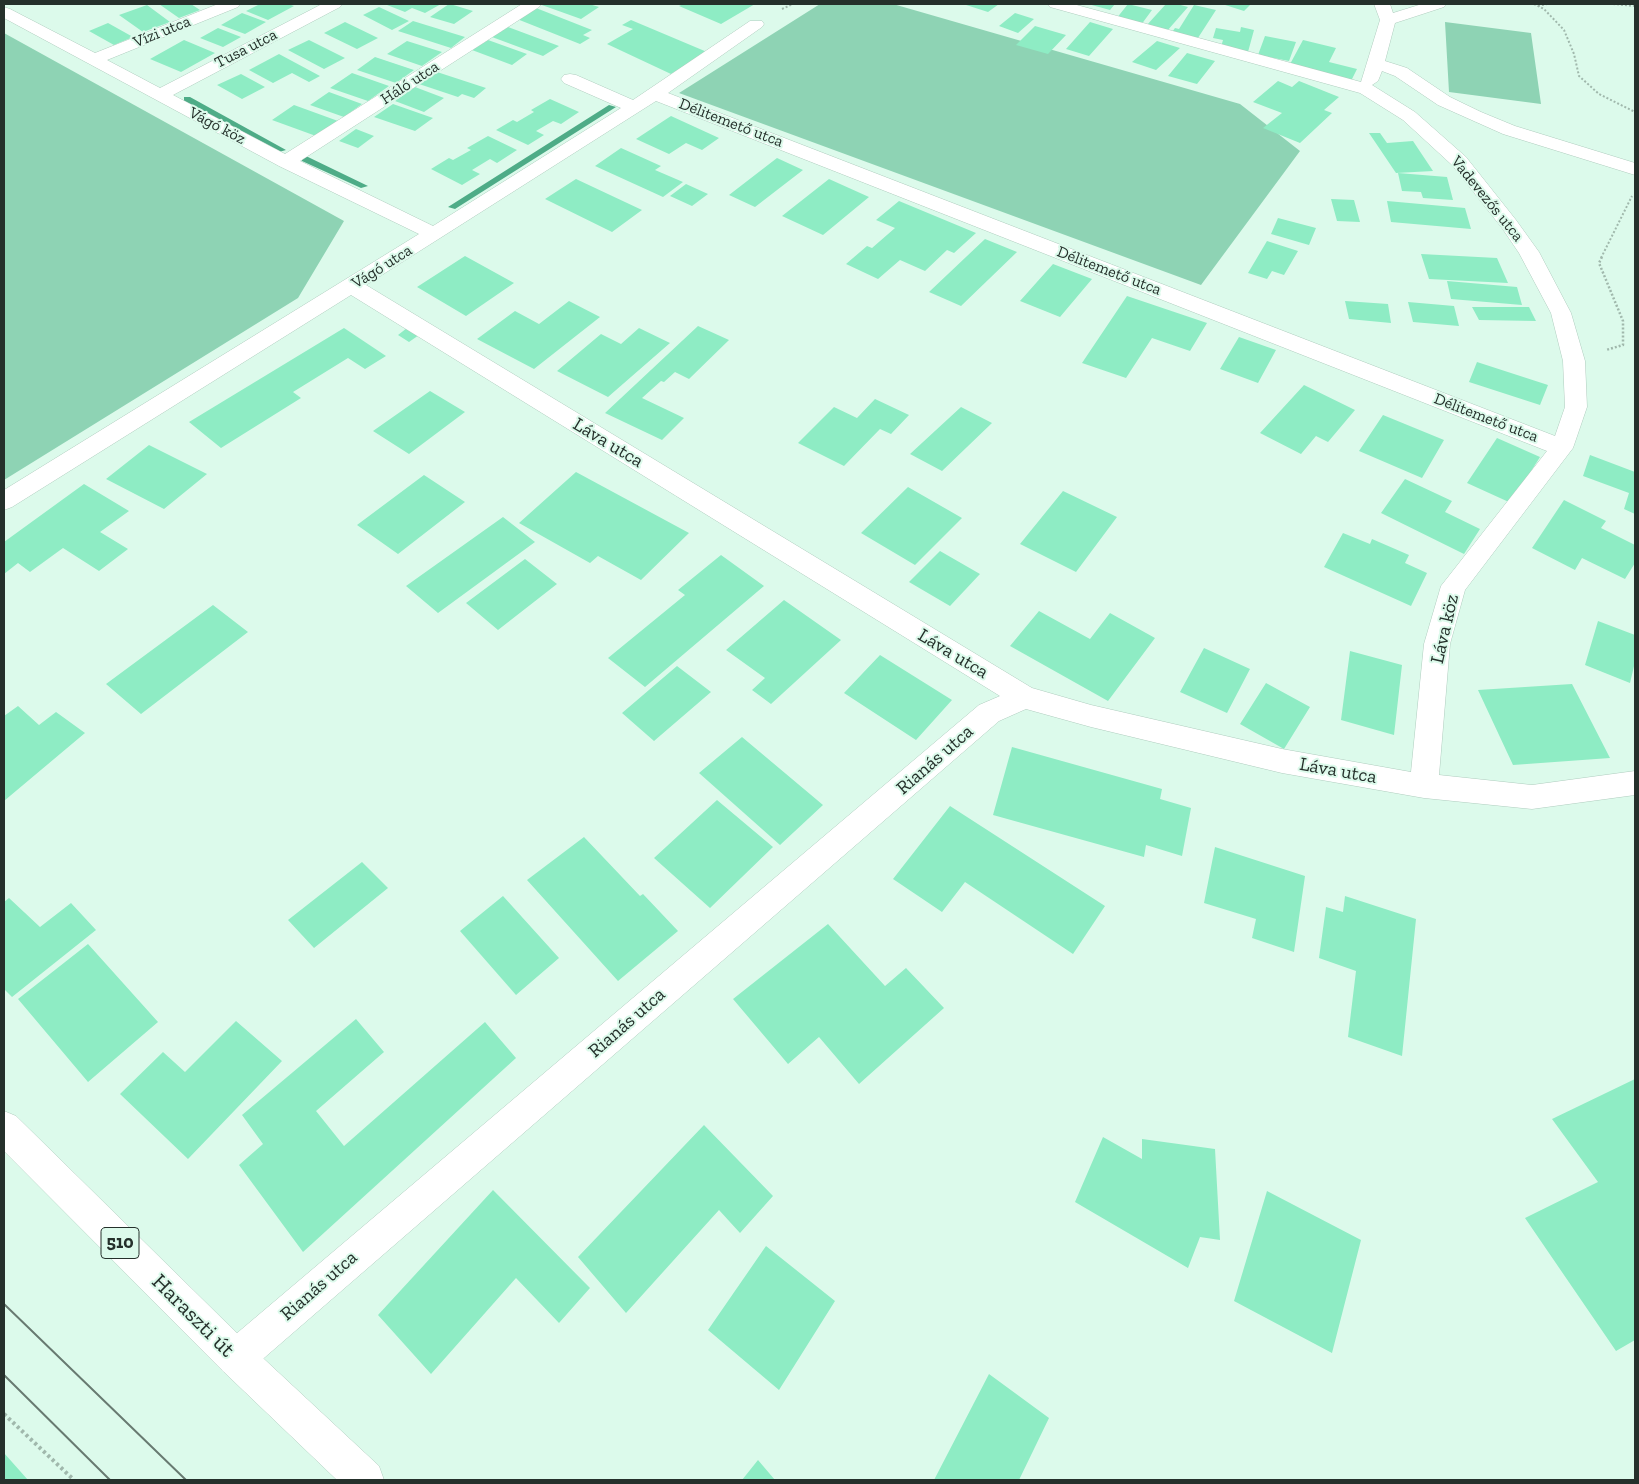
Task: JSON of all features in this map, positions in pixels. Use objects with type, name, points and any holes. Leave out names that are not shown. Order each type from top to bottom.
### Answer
[{"type":"street","name":"Vízi utca","points":[[93,60],[232,4]]},
{"type":"street","name":"Tusa utca","points":[[159,95],[334,4]]},
{"type":"street","name":"Háló utca","points":[[286,162],[533,4]]},
{"type":"street","name":"Vadevezős utca","points":[[1056,4],[1366,89],[1409,116],[1459,161],[1509,224],[1529,252],[1561,313],[1574,361],[1576,407],[1562,448]]},
{"type":"street","points":[[1366,89],[1376,63],[1388,20],[1382,4]]},
{"type":"street","points":[[1388,20],[1438,4]]},
{"type":"street","name":"Vágó köz","points":[[4,12],[286,162],[434,234]]},
{"type":"street","name":"Vágó utca","points":[[4,501],[352,286],[655,94],[756,24]]},
{"type":"street","points":[[1376,63],[1401,72],[1444,101],[1475,116],[1510,130],[1635,169]]},
{"type":"street","points":[[570,79],[634,107]]},
{"type":"street","name":"Délitemető utca","points":[[655,94],[1562,448]]},
{"type":"street","name":"Láva utca","points":[[352,286],[1024,697],[1091,716],[1282,761],[1424,786],[1532,797],[1635,783]]},
{"type":"street","name":"Láva köz","points":[[1424,786],[1438,644],[1443,620],[1454,586],[1562,448]]},
{"type":"street","name":"Rianás utca","points":[[236,1358],[990,713],[1024,697]]},
{"type":"street","name":"Haraszti út","points":[[4,1128],[236,1358],[365,1480]]},
{"type":"path","points":[[1534,4],[1544,9],[1564,30],[1574,54],[1579,76],[1599,94],[1635,112]]},
{"type":"path","points":[[1538,6],[1547,4]]},
{"type":"path","points":[[1613,4],[1635,6]]},
{"type":"path","points":[[1574,361],[1623,345],[1623,321],[1599,263],[1635,191]]},
{"type":"path","points":[[4,1414],[74,1480]]},
{"type":"green space","points":[[820,4],[893,4],[1240,104],[1300,151],[1201,285],[679,93]]},
{"type":"green space","points":[[1445,22],[1531,33],[1541,104],[1449,92]]},
{"type":"green space","points":[[4,33],[344,221],[298,298],[4,480]]},
{"type":"building","points":[[159,4],[191,4],[200,10],[179,18]]},
{"type":"building","points":[[260,4],[288,4],[294,6],[268,20],[246,11]]},
{"type":"building","points":[[441,4],[425,13],[412,8],[405,12],[387,5]]},
{"type":"building","points":[[449,4],[473,11],[454,24],[430,17]]},
{"type":"building","points":[[539,4],[589,4],[599,7],[581,19]]},
{"type":"building","points":[[683,4],[755,4],[721,24],[679,6]]},
{"type":"building","points":[[963,4],[999,4],[988,12]]},
{"type":"building","points":[[1088,4],[1115,4],[1110,10]]},
{"type":"building","points":[[1128,4],[1152,10],[1141,25],[1116,19]]},
{"type":"building","points":[[1166,4],[1188,7],[1167,31],[1146,26]]},
{"type":"building","points":[[1222,4],[1251,4],[1244,11]]},
{"type":"building","points":[[147,5],[170,22],[143,32],[119,15]]},
{"type":"building","points":[[1194,5],[1216,10],[1196,41],[1170,35],[1175,28],[1179,29]]},
{"type":"building","points":[[379,7],[409,21],[392,30],[363,15]]},
{"type":"building","points":[[536,8],[592,30],[583,35],[590,38],[580,44],[517,19]]},
{"type":"building","points":[[242,13],[266,22],[245,34],[221,25]]},
{"type":"building","points":[[1015,13],[1034,19],[1018,33],[999,26]]},
{"type":"building","points":[[631,20],[707,52],[671,74],[607,44],[633,29],[622,25]]},
{"type":"building","points":[[413,21],[465,37],[451,48],[398,31]]},
{"type":"building","points":[[345,22],[378,38],[357,49],[324,33]]},
{"type":"building","points":[[1090,22],[1113,29],[1089,56],[1066,49]]},
{"type":"building","points":[[108,23],[133,37],[114,45],[89,31]]},
{"type":"building","points":[[1035,26],[1066,35],[1048,54],[1016,45]]},
{"type":"building","points":[[508,27],[559,46],[543,56],[492,37]]},
{"type":"building","points":[[1241,27],[1254,30],[1248,52],[1221,47],[1223,40],[1213,38],[1216,28],[1240,32]]},
{"type":"building","points":[[218,28],[241,37],[223,47],[200,38]]},
{"type":"building","points":[[1265,36],[1296,42],[1289,61],[1258,55]]},
{"type":"building","points":[[184,40],[215,53],[181,72],[150,59]]},
{"type":"building","points":[[309,40],[345,58],[324,69],[288,50]]},
{"type":"building","points":[[488,40],[527,54],[512,65],[472,50]]},
{"type":"building","points":[[1303,40],[1336,48],[1329,62],[1357,69],[1351,81],[1289,66]]},
{"type":"building","points":[[407,41],[442,52],[422,66],[387,54]]},
{"type":"building","points":[[1157,41],[1180,48],[1156,70],[1132,62]]},
{"type":"building","points":[[1187,53],[1215,61],[1197,84],[1168,76]]},
{"type":"building","points":[[279,54],[320,76],[309,82],[292,73],[273,83],[249,70]]},
{"type":"building","points":[[375,57],[414,70],[396,83],[357,70]]},
{"type":"building","points":[[437,72],[486,88],[474,98],[462,94],[458,97],[419,84]]},
{"type":"building","points":[[352,73],[389,86],[368,101],[330,88]]},
{"type":"building","points":[[241,74],[265,87],[242,99],[217,85]]},
{"type":"building","points":[[1278,81],[1292,87],[1299,81],[1339,97],[1324,110],[1332,113],[1300,143],[1263,128],[1282,113],[1253,102]]},
{"type":"building","points":[[415,87],[444,98],[424,112],[395,101]]},
{"type":"building","points":[[329,92],[362,104],[344,117],[310,105]]},
{"type":"building","points":[[550,99],[579,112],[561,124],[553,121],[536,131],[544,135],[528,145],[496,130],[513,120],[517,122],[534,112],[531,110]]},
{"type":"building","points":[[393,104],[433,118],[415,131],[374,117]]},
{"type":"building","points":[[294,105],[338,121],[316,136],[272,120]]},
{"type":"building","points":[[671,116],[719,138],[702,150],[686,143],[669,154],[636,139]]},
{"type":"building","points":[[356,129],[374,136],[358,148],[339,141]]},
{"type":"building","points":[[1369,133],[1380,133],[1387,143],[1413,141],[1433,171],[1396,173]]},
{"type":"building","points":[[488,136],[517,150],[497,163],[490,159],[472,170],[480,174],[462,185],[431,169],[449,158],[453,160],[471,150],[467,148]]},
{"type":"building","points":[[621,148],[661,166],[655,170],[683,182],[663,197],[595,166]]},
{"type":"building","points":[[777,158],[803,170],[755,207],[729,195]]},
{"type":"building","points":[[1398,173],[1447,177],[1453,200],[1423,198],[1421,192],[1402,191]]},
{"type":"building","points":[[576,179],[642,210],[612,232],[545,199]]},
{"type":"building","points":[[829,179],[869,197],[823,235],[782,216]]},
{"type":"building","points":[[686,184],[708,194],[692,206],[670,196]]},
{"type":"building","points":[[1331,199],[1354,200],[1360,222],[1337,221]]},
{"type":"building","points":[[899,201],[976,233],[954,253],[947,250],[925,271],[900,260],[878,279],[846,264],[867,246],[872,248],[895,228],[876,220]]},
{"type":"building","points":[[1387,201],[1465,208],[1471,229],[1391,222]]},
{"type":"building","points":[[1278,218],[1316,228],[1309,245],[1271,234]]},
{"type":"building","points":[[985,239],[1017,252],[961,306],[929,292]]},
{"type":"building","points":[[1267,241],[1298,251],[1284,275],[1272,271],[1267,279],[1248,273]]},
{"type":"building","points":[[1421,254],[1497,258],[1508,283],[1429,279]]},
{"type":"building","points":[[465,256],[514,283],[466,316],[417,287]]},
{"type":"building","points":[[1053,264],[1092,279],[1060,317],[1020,301]]},
{"type":"building","points":[[1447,281],[1517,287],[1522,305],[1451,299]]},
{"type":"building","points":[[1127,296],[1207,323],[1190,351],[1152,338],[1126,378],[1082,363]]},
{"type":"building","points":[[569,301],[600,317],[534,369],[477,339],[515,311],[539,324]]},
{"type":"building","points":[[1345,301],[1388,304],[1391,323],[1349,319]]},
{"type":"building","points":[[1408,302],[1454,306],[1459,326],[1413,322]]},
{"type":"building","points":[[1472,307],[1529,307],[1536,321],[1479,320]]},
{"type":"building","points":[[698,326],[729,340],[689,379],[675,372],[664,382],[661,381],[642,398],[684,418],[662,440],[605,413]]},
{"type":"building","points":[[344,328],[386,356],[365,369],[348,358],[293,392],[301,398],[221,448],[189,422]]},
{"type":"building","points":[[407,328],[419,335],[409,342],[398,335]]},
{"type":"building","points":[[639,328],[670,343],[608,397],[557,371],[601,334],[621,344]]},
{"type":"building","points":[[1239,337],[1276,350],[1258,383],[1220,369]]},
{"type":"building","points":[[1477,362],[1548,385],[1540,405],[1469,382]]},
{"type":"building","points":[[1304,385],[1355,410],[1328,442],[1316,436],[1301,454],[1260,433]]},
{"type":"building","points":[[430,391],[465,412],[409,454],[373,431]]},
{"type":"building","points":[[875,399],[909,415],[891,434],[880,429],[844,466],[798,443],[834,407],[857,418]]},
{"type":"building","points":[[961,407],[992,423],[942,471],[910,454]]},
{"type":"building","points":[[1383,415],[1444,440],[1422,478],[1359,451]]},
{"type":"building","points":[[1497,438],[1540,457],[1511,503],[1467,483]]},
{"type":"building","points":[[149,445],[207,474],[164,509],[106,479]]},
{"type":"building","points":[[1590,455],[1635,472],[1635,514],[1624,509],[1629,493],[1583,476]]},
{"type":"building","points":[[576,472],[689,533],[641,580],[598,556],[590,563],[519,523]]},
{"type":"building","points":[[424,475],[465,502],[398,554],[357,525]]},
{"type":"building","points":[[1405,479],[1452,501],[1445,512],[1480,529],[1464,554],[1381,513]]},
{"type":"building","points":[[84,484],[129,511],[100,532],[128,549],[99,571],[63,548],[30,572],[18,563],[4,574],[4,542]]},
{"type":"building","points":[[908,487],[962,518],[915,565],[861,533]]},
{"type":"building","points":[[1063,491],[1117,517],[1076,572],[1020,544]]},
{"type":"building","points":[[1564,500],[1606,521],[1601,528],[1635,545],[1635,563],[1625,579],[1582,558],[1575,570],[1532,548]]},
{"type":"building","points":[[503,517],[535,542],[438,613],[406,586]]},
{"type":"building","points":[[1343,533],[1370,544],[1372,539],[1409,555],[1405,563],[1427,573],[1411,606],[1324,567]]},
{"type":"building","points":[[940,551],[980,574],[950,606],[909,582]]},
{"type":"building","points":[[721,555],[764,586],[645,687],[608,658],[685,595],[678,590]]},
{"type":"building","points":[[525,559],[557,584],[498,630],[466,603]]},
{"type":"building","points":[[784,600],[841,640],[771,704],[752,690],[765,678],[726,650]]},
{"type":"building","points":[[213,605],[248,632],[141,714],[106,684]]},
{"type":"building","points":[[1039,611],[1090,639],[1110,613],[1155,638],[1108,701],[1010,646]]},
{"type":"building","points":[[1598,621],[1635,635],[1635,662],[1630,683],[1585,665]]},
{"type":"building","points":[[1204,648],[1250,669],[1227,713],[1180,692]]},
{"type":"building","points":[[1350,651],[1402,665],[1394,735],[1341,720]]},
{"type":"building","points":[[880,655],[952,700],[916,740],[844,693]]},
{"type":"building","points":[[677,666],[711,692],[654,741],[622,713]]},
{"type":"building","points":[[1266,683],[1310,707],[1284,749],[1240,724]]},
{"type":"building","points":[[1572,684],[1610,758],[1513,765],[1478,690]]},
{"type":"building","points":[[18,706],[39,725],[56,712],[85,733],[4,801],[4,716]]},
{"type":"building","points":[[742,737],[823,805],[780,845],[699,773]]},
{"type":"building","points":[[1012,747],[1162,789],[1160,799],[1191,808],[1182,856],[1146,845],[1144,857],[993,815]]},
{"type":"building","points":[[717,800],[773,847],[710,908],[654,858]]},
{"type":"building","points":[[950,806],[1105,906],[1073,954],[965,882],[942,912],[893,879]]},
{"type":"building","points":[[584,837],[640,896],[643,894],[678,931],[618,981],[527,880]]},
{"type":"building","points":[[1215,847],[1305,876],[1294,952],[1252,938],[1256,919],[1204,903]]},
{"type":"building","points":[[362,862],[388,888],[314,948],[288,920]]},
{"type":"building","points":[[503,896],[559,958],[516,995],[460,931]]},
{"type":"building","points":[[1345,896],[1416,919],[1402,1056],[1348,1037],[1356,971],[1319,958],[1326,907],[1343,912]]},
{"type":"building","points":[[9,898],[40,927],[71,903],[96,930],[12,997],[4,989],[4,902]]},
{"type":"building","points":[[828,924],[885,986],[906,968],[944,1008],[859,1084],[819,1037],[788,1064],[733,999]]},
{"type":"building","points":[[88,944],[158,1022],[88,1082],[18,999]]},
{"type":"building","points":[[356,1019],[384,1052],[316,1111],[344,1146],[485,1022],[516,1058],[303,1252],[239,1165],[263,1144],[242,1115]]},
{"type":"building","points":[[236,1021],[282,1061],[188,1159],[120,1094],[163,1052],[185,1072]]},
{"type":"building","points":[[1635,1079],[1635,1340],[1616,1351],[1525,1218],[1598,1182],[1552,1119]]},
{"type":"building","points":[[704,1125],[773,1196],[740,1233],[719,1210],[626,1313],[578,1257]]},
{"type":"building","points":[[1103,1137],[1142,1159],[1142,1139],[1215,1149],[1220,1240],[1200,1237],[1188,1268],[1075,1202]]},
{"type":"building","points":[[493,1190],[590,1288],[559,1323],[516,1278],[431,1374],[378,1315]]},
{"type":"building","points":[[1267,1191],[1361,1240],[1332,1353],[1234,1301]]},
{"type":"building","points":[[766,1246],[835,1301],[779,1390],[708,1330]]},
{"type":"building","points":[[989,1374],[1049,1418],[1019,1480],[934,1480]]},
{"type":"building","points":[[4,1453],[28,1480],[4,1480]]},
{"type":"building","points":[[758,1460],[775,1480],[742,1480]]},
{"type":"waterway","points":[[187,99],[282,150]]},
{"type":"waterway","points":[[452,207],[612,107]]},
{"type":"waterway","points":[[305,159],[364,186]]},
{"type":"tram line","points":[[4,1304],[186,1480]]},
{"type":"tram line","points":[[4,1375],[110,1480]]}]
